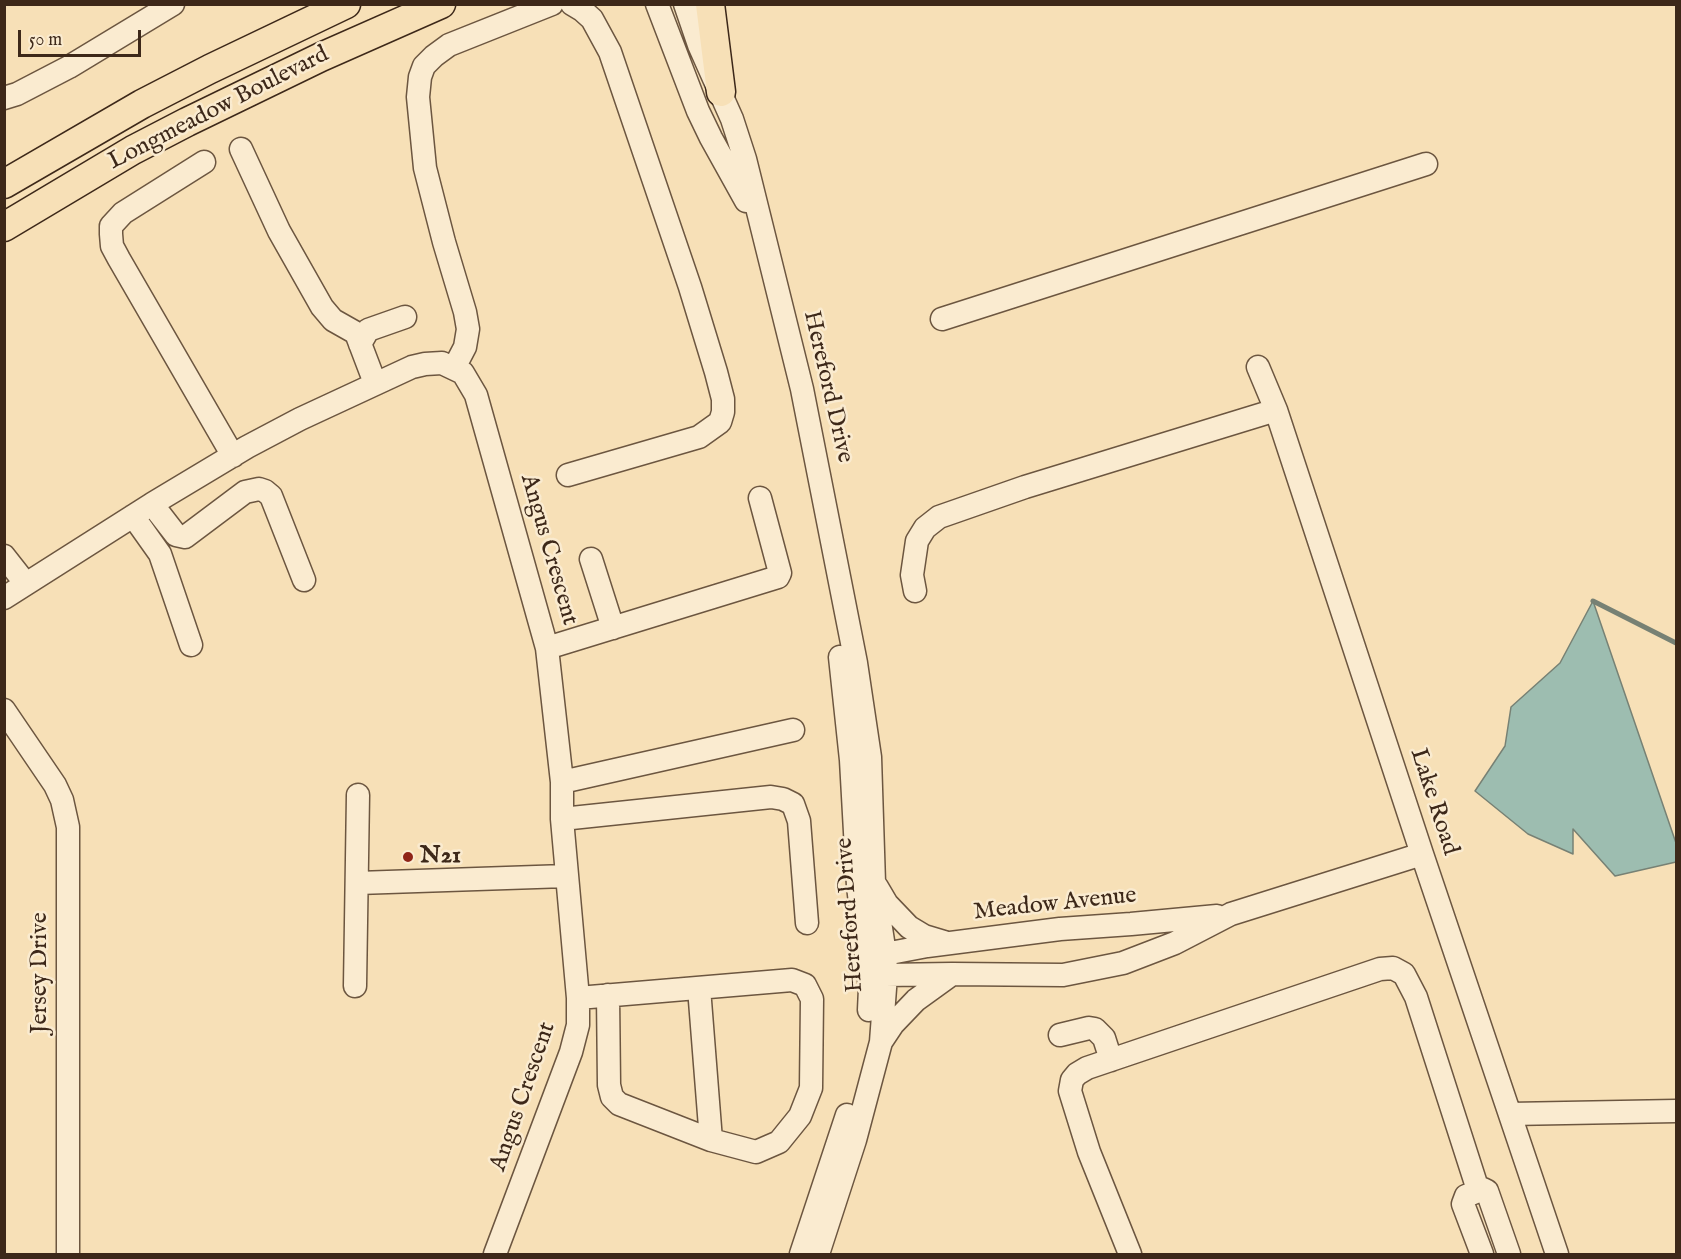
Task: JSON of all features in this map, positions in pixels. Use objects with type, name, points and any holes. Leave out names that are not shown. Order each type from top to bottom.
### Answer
[{"type":"main road","name":"Longmeadow Boulevard","points":[[4,184],[142,104],[346,4]]},
{"type":"main road","name":"Longmeadow Boulevard","points":[[4,227],[133,150],[187,122],[321,57],[441,4]]},
{"type":"main road","points":[[710,4],[721,92]]},
{"type":"street","points":[[4,98],[17,94],[69,67],[173,4]]},
{"type":"street","points":[[4,598],[152,504],[300,420],[412,367],[442,363],[454,368],[465,347],[468,329],[425,168],[418,97],[420,77],[424,66],[449,45],[552,4]]},
{"type":"street","points":[[567,474],[699,437],[720,422],[723,412],[723,399],[690,287],[610,52],[592,19],[572,4]]},
{"type":"street","name":"Hereford Drive","points":[[657,4],[698,111],[759,223]]},
{"type":"street","name":"Hereford Drive","points":[[686,4],[699,45],[721,92],[745,159],[759,223],[802,389],[856,663],[870,758],[881,1042],[855,1140],[818,1254]]},
{"type":"street","points":[[242,149],[279,231],[321,306],[333,320],[356,333],[375,383]]},
{"type":"street","points":[[204,162],[123,213],[111,226],[112,246],[233,456]]},
{"type":"street","points":[[942,319],[1426,164]]},
{"type":"street","points":[[360,344],[368,330],[405,316]]},
{"type":"street","name":"Lake Road","points":[[1258,367],[1276,410],[1557,1254]]},
{"type":"street","name":"Angus Crescent","points":[[454,368],[463,373],[476,395],[547,648],[562,782],[566,876],[578,998],[578,1025],[572,1052],[495,1254]]},
{"type":"street","points":[[915,591],[912,574],[917,542],[925,528],[939,517],[1025,487],[1276,410]]},
{"type":"street","points":[[152,504],[176,535],[184,537],[245,492],[259,489],[270,495],[303,580]]},
{"type":"street","points":[[547,648],[778,577],[780,573],[760,498]]},
{"type":"street","points":[[133,516],[157,549],[191,645]]},
{"type":"street","points":[[157,549],[176,535]]},
{"type":"street","points":[[4,555],[26,585]]},
{"type":"street","points":[[591,559],[613,628]]},
{"type":"street","name":"Hereford Drive","points":[[801,1254],[867,1047],[877,965],[858,886],[851,760],[840,656],[836,566]]},
{"type":"street","name":"Jersey Drive","points":[[4,710],[55,785],[62,800],[68,827],[68,1254]]},
{"type":"street","points":[[562,782],[793,730]]},
{"type":"street","points":[[355,986],[358,795]]},
{"type":"street","points":[[562,819],[771,797],[783,799],[793,804],[799,821],[807,923]]},
{"type":"street","name":"Meadow Avenue","points":[[877,965],[922,974],[1063,975],[1123,963],[1175,943],[1231,914],[1422,854]]},
{"type":"street","points":[[358,883],[566,876]]},
{"type":"street","points":[[874,883],[887,904],[909,927],[924,936],[950,943]]},
{"type":"street","name":"Meadow Avenue","points":[[877,965],[950,943],[1060,928],[1131,924],[1231,914]]},
{"type":"street","points":[[1130,1254],[1089,1152],[1070,1091],[1072,1080],[1077,1074],[1111,1060],[1380,969],[1394,969],[1404,974],[1416,998],[1478,1190]]},
{"type":"street","points":[[881,1042],[893,1024],[916,1000],[952,974]]},
{"type":"street","points":[[578,998],[608,995],[792,980],[805,985],[812,999],[811,1088],[800,1116],[779,1142],[756,1152],[711,1140],[619,1104],[612,1097],[609,1085],[608,995]]},
{"type":"street","points":[[699,988],[711,1140]]},
{"type":"street","points":[[1060,1035],[1089,1028],[1095,1029],[1104,1038],[1111,1060]]},
{"type":"street","points":[[1510,1114],[1677,1111]]},
{"type":"street","points":[[1482,1254],[1463,1204],[1466,1196],[1478,1190],[1486,1191],[1509,1254]]},
{"type":"shaded area","points":[[1593,601],[1676,843],[1676,862],[1615,876],[1573,829],[1573,854],[1528,834],[1475,791],[1505,746],[1511,707],[1560,663]]},
{"type":"waterway","points":[[1593,601],[1676,643]]},
{"type":"place","name":"N21","points":[[408,857]]}]
